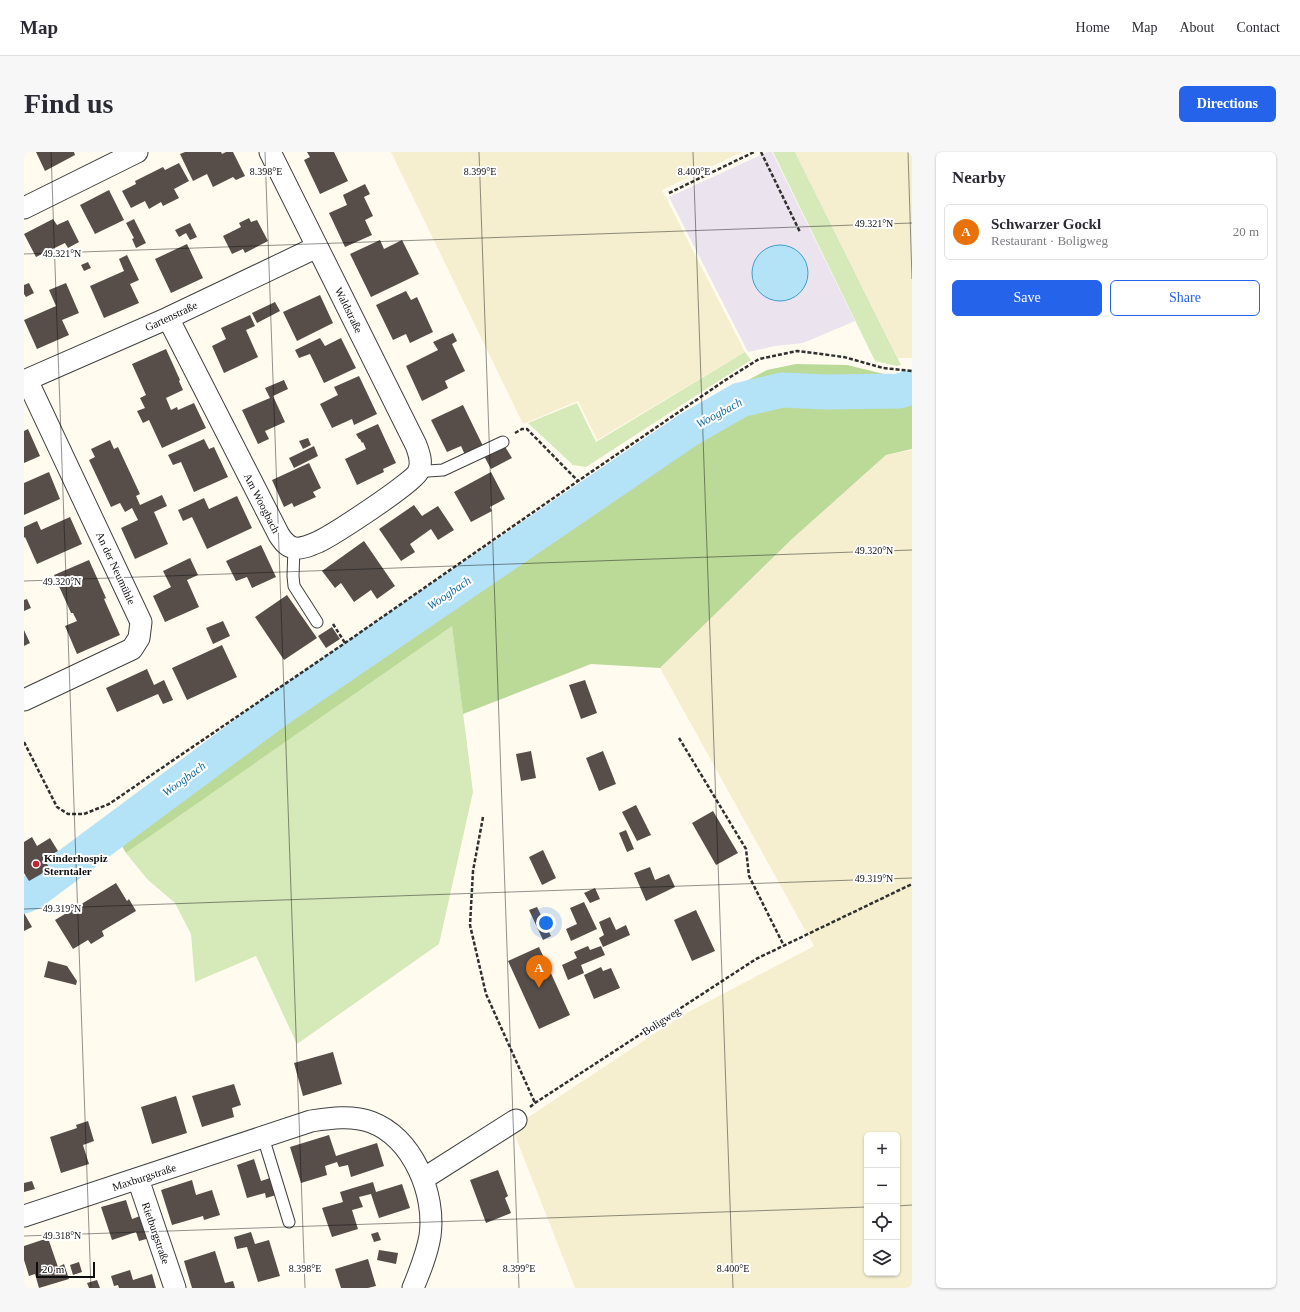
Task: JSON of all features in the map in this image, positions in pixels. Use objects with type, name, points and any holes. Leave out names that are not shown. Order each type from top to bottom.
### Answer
[{"type":"street","points":[[24,208],[137,152]]},
{"type":"street","name":"Waldstraße","points":[[270,152],[416,445],[420,458],[420,470]]},
{"type":"street","name":"Gartenstraße","points":[[26,380],[168,318],[318,247]]},
{"type":"street","name":"Am Woogbach","points":[[168,318],[278,535],[286,544],[294,548]]},
{"type":"street","name":"An der Neumühle","points":[[24,700],[132,649],[139,638],[141,622],[26,380]]},
{"type":"street","points":[[294,548],[305,547],[331,535],[398,490],[416,476],[420,470]]},
{"type":"street","name":"Maxburgstraße","points":[[24,1216],[311,1122],[334,1118],[351,1118],[371,1122],[386,1130],[402,1144],[413,1158],[424,1179],[430,1208],[430,1235],[424,1258],[413,1288]]},
{"type":"street","points":[[424,1179],[516,1120]]},
{"type":"street","name":"Rietburgstraße","points":[[138,1179],[175,1288]]},
{"type":"lane","points":[[420,470],[443,470],[503,442]]},
{"type":"lane","points":[[294,548],[294,586],[317,622]]},
{"type":"lane","points":[[263,1137],[290,1222]]},
{"type":"path","points":[[669,193],[754,152]]},
{"type":"path","points":[[761,152],[800,232]]},
{"type":"path","points":[[24,742],[57,806],[68,814],[84,814],[109,804],[724,381],[759,359],[797,351],[844,357],[882,368],[912,371]]},
{"type":"path","points":[[503,442],[505,437],[522,429],[527,429],[578,481]]},
{"type":"path","points":[[680,738],[746,849],[749,876],[784,946]]},
{"type":"path","points":[[483,817],[473,871],[470,925],[486,994],[535,1102]]},
{"type":"path","name":"Boligweg","points":[[516,1120],[535,1102],[756,959],[912,884]]},
{"type":"shaded area","points":[[391,152],[742,152],[662,190],[745,352],[597,440],[578,401],[523,424]]},
{"type":"shaded area","points":[[767,152],[772,152],[855,321],[803,343],[775,346],[748,352],[669,197]]},
{"type":"shaded area","points":[[795,152],[912,152],[912,358],[898,358]]},
{"type":"shaded area","points":[[912,450],[912,1288],[575,1288],[512,1128],[681,1016],[814,946],[660,668],[792,539],[886,455]]},
{"type":"green space","points":[[773,152],[795,152],[901,365],[897,366],[875,361]]},
{"type":"green space","points":[[745,352],[751,360],[586,467],[573,465],[528,423],[577,403],[596,442]]},
{"type":"green space","points":[[796,364],[847,365],[905,379],[912,378],[912,449],[886,455],[792,539],[660,668],[591,664],[463,714],[452,626],[126,853],[106,819],[354,644],[702,405],[767,370]]},
{"type":"green space","points":[[452,625],[473,792],[439,944],[297,1044],[256,956],[195,982],[191,934],[175,903],[147,879],[126,853]]},
{"type":"water","points":[[780,245],[795,250],[803,258],[808,273],[803,288],[795,296],[780,301],[765,296],[757,288],[752,273],[757,258],[765,250]]},
{"type":"building","points":[[36,152],[74,152],[75,155],[45,171]]},
{"type":"building","points":[[185,152],[221,152],[222,154],[226,152],[233,152],[245,176],[236,180],[233,177],[213,187],[207,174],[193,181],[180,154]]},
{"type":"building","points":[[307,152],[334,152],[348,181],[320,194],[304,160],[310,157]]},
{"type":"building","points":[[179,163],[189,181],[174,189],[179,198],[163,206],[161,202],[149,209],[145,201],[131,208],[122,191],[136,184],[135,181],[163,167],[165,170]]},
{"type":"building","points":[[365,184],[370,194],[364,197],[373,216],[365,220],[372,235],[345,247],[329,213],[347,205],[343,195]]},
{"type":"building","points":[[109,190],[124,220],[95,234],[80,205]]},
{"type":"building","points":[[249,218],[251,222],[257,220],[268,241],[245,253],[243,249],[232,254],[223,236],[241,227],[239,223]]},
{"type":"building","points":[[53,219],[57,225],[68,220],[79,242],[68,248],[65,243],[36,257],[24,234]]},
{"type":"building","points":[[134,219],[146,243],[136,248],[132,239],[134,238],[126,223]]},
{"type":"building","points":[[190,223],[197,237],[190,240],[186,233],[179,237],[175,230]]},
{"type":"building","points":[[380,240],[384,249],[402,240],[419,274],[371,297],[350,254]]},
{"type":"building","points":[[187,244],[203,278],[171,293],[155,259]]},
{"type":"building","points":[[127,255],[139,280],[130,284],[139,303],[104,318],[90,286],[124,271],[119,259]]},
{"type":"building","points":[[88,262],[91,268],[84,271],[81,265]]},
{"type":"building","points":[[29,283],[34,293],[26,297],[24,294],[24,285]]},
{"type":"building","points":[[66,283],[79,313],[62,320],[69,335],[37,349],[24,320],[56,306],[49,290]]},
{"type":"building","points":[[406,291],[411,300],[417,297],[433,332],[410,343],[406,334],[393,340],[376,305]]},
{"type":"building","points":[[320,295],[333,323],[297,341],[283,312]]},
{"type":"building","points":[[275,302],[280,311],[257,323],[252,313]]},
{"type":"building","points":[[250,315],[255,326],[246,330],[258,357],[224,373],[212,346],[226,339],[221,328]]},
{"type":"building","points":[[453,333],[457,341],[452,344],[465,371],[445,381],[448,388],[422,401],[406,366],[438,350],[433,342]]},
{"type":"building","points":[[320,338],[325,346],[341,338],[356,368],[324,383],[310,354],[299,358],[295,350]]},
{"type":"building","points":[[166,349],[183,390],[166,398],[171,410],[177,407],[178,410],[194,403],[206,428],[162,448],[149,420],[143,423],[137,411],[145,408],[140,398],[146,395],[132,364]]},
{"type":"building","points":[[359,376],[377,414],[354,425],[352,419],[332,428],[320,404],[338,395],[334,387]]},
{"type":"building","points":[[284,380],[288,389],[273,396],[285,422],[265,431],[269,439],[258,444],[242,410],[270,398],[265,388]]},
{"type":"building","points":[[463,405],[483,446],[465,455],[461,446],[447,452],[431,420]]},
{"type":"building","points":[[378,424],[396,463],[383,469],[384,472],[357,485],[345,459],[366,449],[363,442],[362,443],[356,434]]},
{"type":"building","points":[[28,429],[40,456],[24,463],[24,431]]},
{"type":"building","points":[[308,438],[311,445],[303,449],[299,441]]},
{"type":"building","points":[[204,439],[209,449],[214,447],[228,477],[194,492],[181,462],[173,465],[168,455]]},
{"type":"building","points":[[110,440],[114,449],[118,447],[140,494],[136,496],[140,505],[162,495],[167,506],[154,512],[168,544],[135,559],[121,528],[138,520],[132,508],[125,512],[120,503],[111,507],[89,460],[95,457],[91,449]]},
{"type":"building","points":[[504,445],[512,458],[491,469],[484,456]]},
{"type":"building","points":[[314,446],[318,456],[294,468],[289,458]]},
{"type":"building","points":[[309,463],[321,488],[313,492],[316,497],[294,507],[292,503],[284,507],[272,480]]},
{"type":"building","points":[[49,472],[60,499],[24,515],[24,483]]},
{"type":"building","points":[[491,472],[505,499],[490,507],[492,511],[471,522],[454,492]]},
{"type":"building","points":[[237,496],[252,528],[207,549],[192,517],[183,521],[178,510],[204,498],[209,509]]},
{"type":"building","points":[[414,505],[422,516],[438,506],[454,530],[438,540],[431,529],[410,544],[415,552],[401,561],[379,529]]},
{"type":"building","points":[[70,517],[82,544],[37,564],[25,537],[24,538],[24,527],[37,521],[41,530]]},
{"type":"building","points":[[364,541],[395,586],[377,599],[371,590],[354,602],[341,583],[335,588],[322,571]]},
{"type":"building","points":[[261,545],[276,577],[252,588],[247,577],[236,581],[226,561]]},
{"type":"building","points":[[190,558],[198,575],[187,580],[199,607],[165,622],[153,596],[171,587],[163,571]]},
{"type":"building","points":[[89,560],[120,635],[77,654],[65,626],[77,621],[73,613],[71,613],[54,575]]},
{"type":"building","points":[[287,595],[317,638],[284,660],[255,617]]},
{"type":"building","points":[[27,599],[31,608],[24,611],[24,600]]},
{"type":"building","points":[[223,621],[230,636],[213,644],[206,628]]},
{"type":"building","points":[[332,627],[340,639],[326,648],[318,636]]},
{"type":"building","points":[[24,630],[30,643],[24,646]]},
{"type":"building","points":[[222,645],[237,677],[187,700],[172,668]]},
{"type":"building","points":[[147,669],[154,685],[164,680],[173,700],[163,704],[158,694],[117,712],[106,688]]},
{"type":"building","points":[[585,680],[597,713],[581,719],[569,685]]},
{"type":"building","points":[[531,751],[536,778],[521,781],[516,754]]},
{"type":"building","points":[[603,751],[616,784],[599,791],[586,758]]},
{"type":"building","points":[[636,805],[651,835],[637,841],[622,812]]},
{"type":"building","points":[[713,811],[738,853],[716,865],[692,823]]},
{"type":"building","points":[[626,830],[634,849],[627,852],[619,833]]},
{"type":"building","name":"Kinderhospiz Sterntaler","points":[[32,837],[37,846],[50,838],[58,851],[44,859],[50,869],[29,881],[24,873],[24,842]]},
{"type":"building","points":[[543,850],[556,878],[542,885],[529,857]]},
{"type":"building","points":[[650,867],[655,880],[669,874],[675,887],[646,901],[634,873]]},
{"type":"building","points":[[116,883],[127,901],[129,899],[136,911],[102,931],[104,936],[91,944],[88,940],[73,949],[55,920]]},
{"type":"building","points":[[595,888],[600,899],[590,903],[584,893]]},
{"type":"building","points":[[584,902],[597,929],[571,941],[566,929],[577,924],[570,908]]},
{"type":"building","points":[[537,907],[551,936],[543,940],[529,910]]},
{"type":"building","points":[[696,910],[715,951],[692,961],[674,920]]},
{"type":"building","points":[[24,913],[32,927],[24,931]]},
{"type":"building","points":[[610,917],[616,930],[626,925],[630,935],[603,947],[599,938],[604,935],[599,922]]},
{"type":"building","points":[[588,946],[590,950],[601,946],[605,955],[581,965],[584,973],[568,980],[562,965],[577,958],[574,952]]},
{"type":"building","points":[[539,947],[570,1015],[539,1029],[508,961]]},
{"type":"building","points":[[48,961],[67,966],[77,981],[76,985],[44,977]]},
{"type":"building","points":[[601,967],[603,971],[611,968],[620,988],[594,999],[584,975]]},
{"type":"building","points":[[333,1052],[342,1084],[303,1096],[294,1063]]},
{"type":"building","points":[[234,1084],[241,1105],[232,1108],[234,1117],[202,1127],[192,1096]]},
{"type":"building","points":[[176,1096],[187,1133],[152,1144],[141,1107]]},
{"type":"building","points":[[88,1121],[94,1141],[83,1145],[89,1164],[61,1173],[50,1137],[77,1128],[76,1125]]},
{"type":"building","points":[[329,1135],[336,1156],[377,1143],[384,1166],[351,1177],[348,1165],[339,1167],[337,1162],[325,1166],[327,1175],[301,1183],[290,1147]]},
{"type":"building","points":[[254,1159],[261,1181],[270,1178],[276,1195],[266,1198],[265,1193],[247,1198],[237,1165]]},
{"type":"building","points":[[498,1170],[508,1196],[505,1198],[511,1213],[486,1223],[470,1180]]},
{"type":"building","points":[[192,1180],[196,1195],[212,1190],[220,1215],[204,1220],[203,1216],[172,1225],[161,1190]]},
{"type":"building","points":[[32,1181],[35,1189],[24,1192],[24,1183]]},
{"type":"building","points":[[373,1182],[376,1192],[402,1184],[410,1208],[379,1218],[371,1194],[359,1197],[363,1207],[352,1210],[358,1229],[332,1237],[322,1208],[343,1202],[340,1192]]},
{"type":"building","points":[[126,1200],[132,1219],[143,1215],[150,1238],[139,1241],[136,1232],[112,1240],[101,1207]]},
{"type":"building","points":[[251,1232],[255,1244],[269,1240],[280,1276],[258,1282],[247,1247],[237,1249],[234,1237]]},
{"type":"building","points":[[378,1232],[381,1240],[374,1242],[371,1234]]},
{"type":"building","points":[[48,1238],[58,1267],[64,1264],[69,1279],[39,1288],[35,1274],[29,1276],[24,1260],[24,1246]]},
{"type":"building","points":[[379,1250],[398,1253],[396,1264],[377,1260]]},
{"type":"building","points":[[215,1251],[225,1283],[233,1281],[235,1288],[192,1288],[184,1261]]},
{"type":"building","points":[[368,1259],[376,1286],[368,1288],[341,1288],[335,1269]]},
{"type":"building","points":[[79,1262],[82,1272],[73,1275],[70,1265]]},
{"type":"building","points":[[130,1270],[133,1280],[152,1274],[156,1288],[119,1288],[118,1285],[114,1286],[111,1276]]},
{"type":"building","points":[[97,1280],[100,1288],[89,1288],[87,1283]]},
{"type":"waterway","name":"Woogbach","points":[[24,896],[31,893],[276,711],[688,430],[740,400],[782,390],[826,392],[899,391],[912,387]]},
{"type":"place","name":"Kinderhospiz Sterntaler","points":[[36,864]]},
{"type":"place","name":"Schwarzer Gockl","points":[[539,988]]}]
